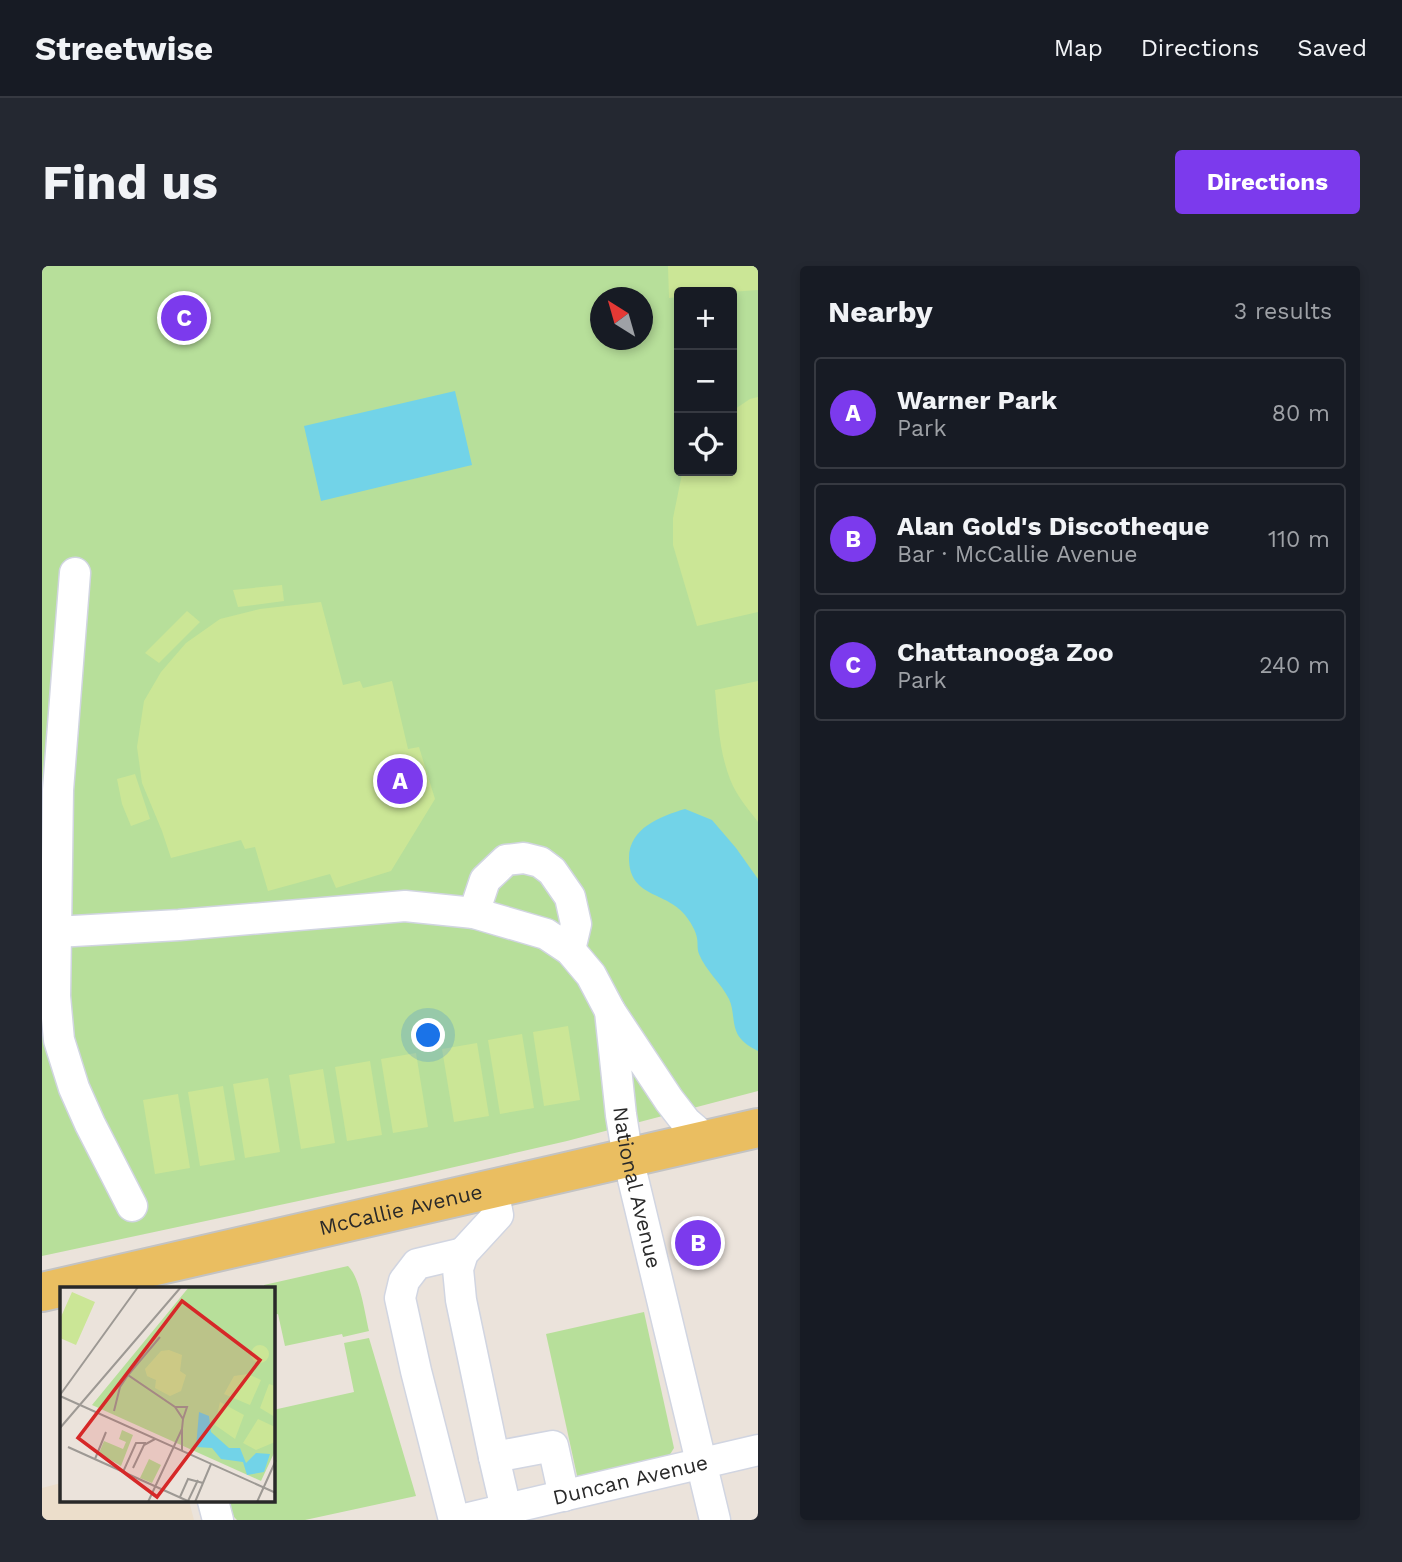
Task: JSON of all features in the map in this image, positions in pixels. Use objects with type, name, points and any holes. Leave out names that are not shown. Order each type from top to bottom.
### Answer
[{"type":"main road","name":"McCallie Avenue","points":[[64,1287],[758,1128]]},
{"type":"main road","name":"McCallie Avenue","points":[[42,1292],[60,1288]]},
{"type":"street","points":[[75,573],[58,790],[55,996],[59,1040],[79,1100],[132,1206]]},
{"type":"street","points":[[474,913],[485,880],[506,860],[524,858],[540,862],[552,871],[570,897],[576,925],[570,950]]},
{"type":"street","points":[[56,932],[179,925],[405,906],[474,913],[546,934],[570,950],[591,975],[610,1011]]},
{"type":"street","name":"National Avenue","points":[[610,1011],[668,1100],[685,1122],[707,1140]]},
{"type":"street","name":"National Avenue","points":[[610,1011],[628,1158],[715,1520]]},
{"type":"street","points":[[494,1189],[498,1215],[463,1253],[458,1269],[461,1300],[506,1509]]},
{"type":"street","points":[[454,1520],[400,1298],[404,1280],[416,1264],[463,1253]]},
{"type":"street","points":[[494,1457],[553,1446],[564,1496]]},
{"type":"street","name":"Duncan Avenue","points":[[460,1520],[758,1450]]},
{"type":"street","points":[[213,1502],[218,1520]]},
{"type":"shaded area","points":[[60,1483],[60,1502],[189,1502],[194,1520],[42,1520],[42,1488]]},
{"type":"green space","points":[[42,266],[758,266],[758,1091],[567,1141],[42,1256]]},
{"type":"green space","points":[[668,266],[758,266],[758,290],[737,292],[737,287],[674,287],[674,298],[669,298]]},
{"type":"green space","points":[[758,397],[758,612],[697,626],[673,545],[673,518],[682,476],[737,476],[737,408]]},
{"type":"green space","points":[[282,585],[284,601],[238,607],[233,590]]},
{"type":"green space","points":[[321,602],[343,685],[360,681],[363,688],[392,681],[408,749],[419,747],[435,799],[391,871],[336,888],[330,874],[268,891],[255,847],[245,849],[241,840],[171,858],[142,783],[137,747],[144,701],[161,672],[186,643],[220,619],[260,609]]},
{"type":"green space","points":[[187,611],[200,622],[159,663],[145,653]]},
{"type":"green space","points":[[758,681],[758,822],[742,802],[726,768],[715,690]]},
{"type":"green space","points":[[135,774],[150,819],[131,826],[122,804],[117,779]]},
{"type":"green space","points":[[568,1026],[580,1100],[544,1106],[533,1032]]},
{"type":"green space","points":[[522,1034],[534,1108],[500,1114],[488,1040]]},
{"type":"green space","points":[[477,1043],[489,1116],[454,1122],[442,1049]]},
{"type":"green space","points":[[416,1053],[428,1127],[393,1133],[381,1059]]},
{"type":"green space","points":[[370,1061],[382,1135],[347,1141],[335,1067]]},
{"type":"green space","points":[[323,1069],[335,1143],[301,1149],[289,1075]]},
{"type":"green space","points":[[268,1078],[280,1152],[245,1158],[233,1084]]},
{"type":"green space","points":[[223,1086],[235,1160],[200,1166],[188,1092]]},
{"type":"green space","points":[[178,1094],[190,1168],[155,1174],[143,1100]]},
{"type":"green space","points":[[348,1266],[359,1287],[369,1331],[285,1346],[278,1314],[275,1315],[275,1287],[264,1285]]},
{"type":"green space","points":[[644,1312],[674,1448],[669,1456],[578,1480],[546,1334]]},
{"type":"green space","points":[[369,1338],[416,1496],[305,1520],[237,1520],[227,1502],[275,1502],[275,1410],[354,1392],[344,1343]]},
{"type":"water","points":[[455,391],[472,465],[321,501],[304,426]]},
{"type":"water","points":[[685,809],[712,820],[758,879],[758,1051],[744,1043],[738,1035],[729,999],[702,960],[689,920],[677,907],[642,887],[631,871],[630,848],[640,831],[666,815]]},
{"type":"place","name":"Chattanooga Zoo","points":[[184,318]]},
{"type":"place","name":"Warner Park","points":[[400,781]]},
{"type":"place","name":"Alan Gold's Discotheque","points":[[698,1243]]}]
